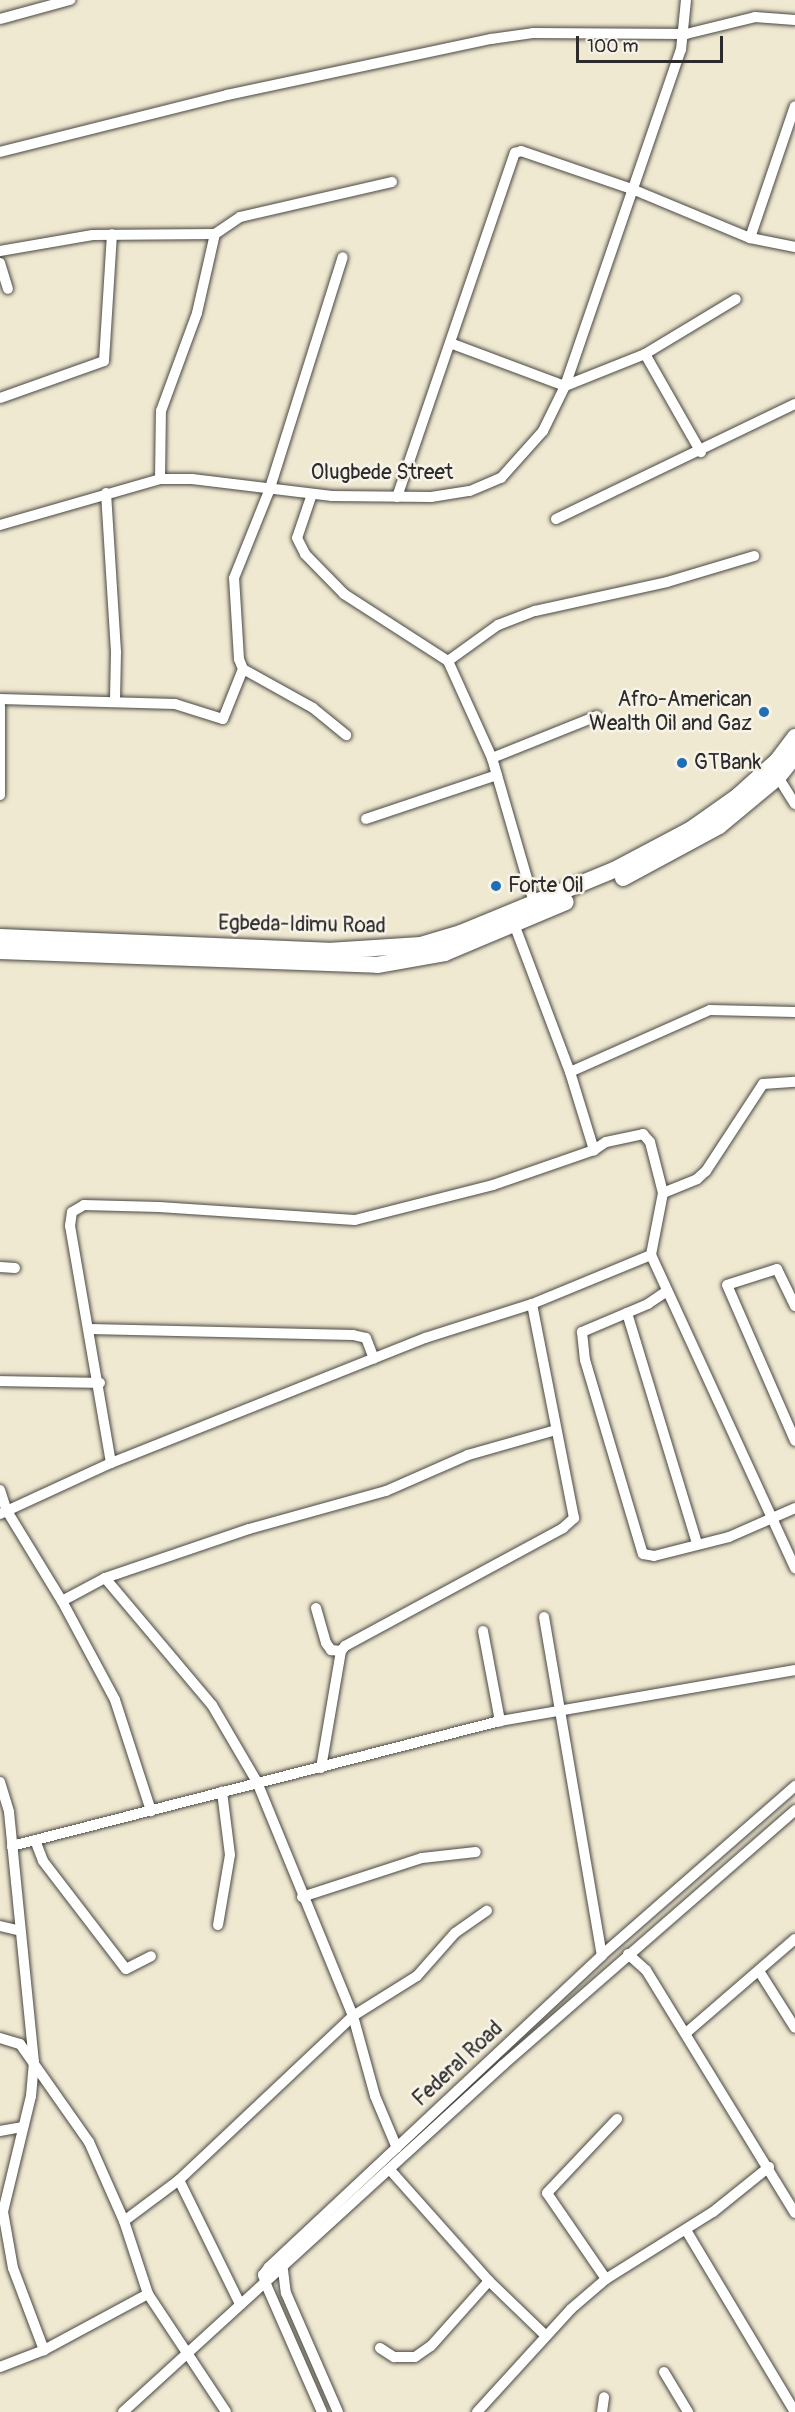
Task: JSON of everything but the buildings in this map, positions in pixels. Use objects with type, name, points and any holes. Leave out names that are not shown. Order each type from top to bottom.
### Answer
[{"type":"main road","name":"Egbeda-Idimu Road","points":[[0,937],[328,951],[383,950],[461,933],[614,870],[690,830],[738,796],[777,761],[795,737]]},
{"type":"main road","name":"Egbeda-Idimu Road","points":[[0,951],[377,965],[424,960],[514,924],[681,850],[719,826],[778,777],[795,756]]},
{"type":"street","points":[[0,19],[70,0]]},
{"type":"street","name":"Olugbede Street","points":[[0,525],[160,479],[192,479],[268,491],[397,497],[470,491],[501,478],[543,431],[565,386],[686,33],[686,0]]},
{"type":"street","points":[[0,152],[227,95],[491,39],[533,33],[686,33],[755,17],[795,20]]},
{"type":"street","points":[[750,238],[795,106]]},
{"type":"street","points":[[397,497],[515,153],[521,151],[632,189],[750,238],[795,248]]},
{"type":"street","points":[[0,251],[112,234],[215,234],[240,217],[392,182]]},
{"type":"street","points":[[0,398],[104,361],[112,234]]},
{"type":"street","points":[[160,479],[161,411],[197,313],[215,234]]},
{"type":"street","points":[[343,256],[268,491],[234,578],[239,659],[243,669],[313,708],[346,735]]},
{"type":"street","points":[[0,263],[8,289]]},
{"type":"street","points":[[450,343],[565,386],[645,354],[736,299]]},
{"type":"street","points":[[645,354],[701,452]]},
{"type":"street","points":[[556,519],[701,452],[795,404]]},
{"type":"street","points":[[106,493],[116,652],[115,700]]},
{"type":"street","points":[[312,494],[297,538],[305,554],[344,594],[448,661],[492,758],[534,903]]},
{"type":"street","points":[[448,661],[498,625],[535,611],[667,582],[754,556]]},
{"type":"street","points":[[0,699],[18,702],[115,700],[175,704],[223,719],[243,669]]},
{"type":"street","points":[[0,706],[0,795]]},
{"type":"street","points":[[492,758],[597,716]]},
{"type":"street","points":[[366,819],[497,775]]},
{"type":"street","points":[[778,777],[795,804]]},
{"type":"street","points":[[514,924],[570,1072],[594,1150]]},
{"type":"street","points":[[570,1072],[710,1010],[795,1012]]},
{"type":"street","points":[[663,1193],[697,1179],[706,1171],[763,1084],[795,1082]]},
{"type":"street","points":[[111,1463],[100,1383],[70,1226],[72,1212],[84,1205],[355,1220],[493,1185],[594,1150],[606,1142],[644,1134],[650,1142],[663,1193],[651,1255],[795,1568]]},
{"type":"street","points":[[3,1513],[111,1463],[374,1359],[532,1304],[651,1255]]},
{"type":"street","points":[[0,1267],[15,1268]]},
{"type":"street","points":[[795,1306],[777,1269],[727,1286],[795,1441]]},
{"type":"street","points":[[668,1291],[627,1313],[582,1332],[582,1348],[638,1542],[644,1554],[654,1556],[697,1543],[729,1537],[795,1508]]},
{"type":"street","points":[[321,1768],[341,1651],[357,1638],[563,1528],[574,1518],[532,1304]]},
{"type":"street","points":[[627,1313],[697,1543]]},
{"type":"street","points":[[89,1329],[354,1335],[366,1338],[374,1359]]},
{"type":"street","points":[[0,1381],[100,1383]]},
{"type":"street","points":[[62,1601],[105,1578],[249,1529],[386,1491],[468,1455],[556,1431]]},
{"type":"street","points":[[0,1490],[3,1513],[62,1601],[115,1700],[151,1811]]},
{"type":"street","points":[[105,1578],[212,1705],[257,1782],[302,1897],[353,2016],[375,2096],[397,2148]]},
{"type":"street","points":[[316,1608],[331,1650],[341,1651]]},
{"type":"street","points":[[544,1617],[602,1955]]},
{"type":"street","points":[[483,1631],[500,1721]]},
{"type":"street","points":[[12,1846],[500,1721],[795,1670]]},
{"type":"street","points":[[0,1782],[12,1846],[18,1930],[34,2062],[31,2096],[3,2212],[13,2268],[44,2350]]},
{"type":"street","name":"Federal Road","points":[[793,1812],[628,1954],[283,2270],[265,2279],[263,2275],[269,2267],[602,1955],[795,1786]]},
{"type":"street","points":[[218,1925],[230,1855],[222,1792]]},
{"type":"street","points":[[779,1801],[793,1812]]},
{"type":"street","points":[[35,1840],[44,1861],[126,1969],[151,1956]]},
{"type":"street","points":[[302,1897],[422,1858],[476,1852]]},
{"type":"street","points":[[123,2221],[179,2180],[353,2016],[417,1976],[455,1933],[487,1911]]},
{"type":"street","points":[[0,1926],[18,1930]]},
{"type":"street","points":[[686,2033],[795,1939]]},
{"type":"street","points":[[628,1954],[646,1970],[769,2167],[795,2213]]},
{"type":"street","points":[[759,1971],[795,2028]]},
{"type":"street","points":[[0,2038],[20,2044],[89,2142],[123,2221],[148,2294],[226,2412]]},
{"type":"street","points":[[606,2279],[547,2193],[616,2119]]},
{"type":"street","points":[[0,2131],[22,2127]]},
{"type":"street","points":[[477,2412],[545,2336],[606,2279],[686,2230],[769,2167]]},
{"type":"street","points":[[391,2171],[489,2281],[545,2336]]},
{"type":"street","points":[[179,2180],[239,2302]]},
{"type":"street","points":[[686,2230],[793,2409],[780,2412]]},
{"type":"street","points":[[283,2270],[286,2293],[338,2412]]},
{"type":"street","points":[[123,2412],[265,2279],[322,2412]]},
{"type":"street","points":[[380,2348],[394,2357],[415,2357],[431,2346],[489,2281]]},
{"type":"street","points":[[0,2367],[44,2350],[148,2294]]},
{"type":"street","points":[[664,2372],[688,2412]]},
{"type":"street","points":[[602,2412],[604,2397]]},
{"type":"place","name":"Afro-American Wealth Oil and Gaz","points":[[764,712]]},
{"type":"place","name":"GTBank","points":[[682,763]]},
{"type":"place","name":"Forte Oil","points":[[496,886]]}]
